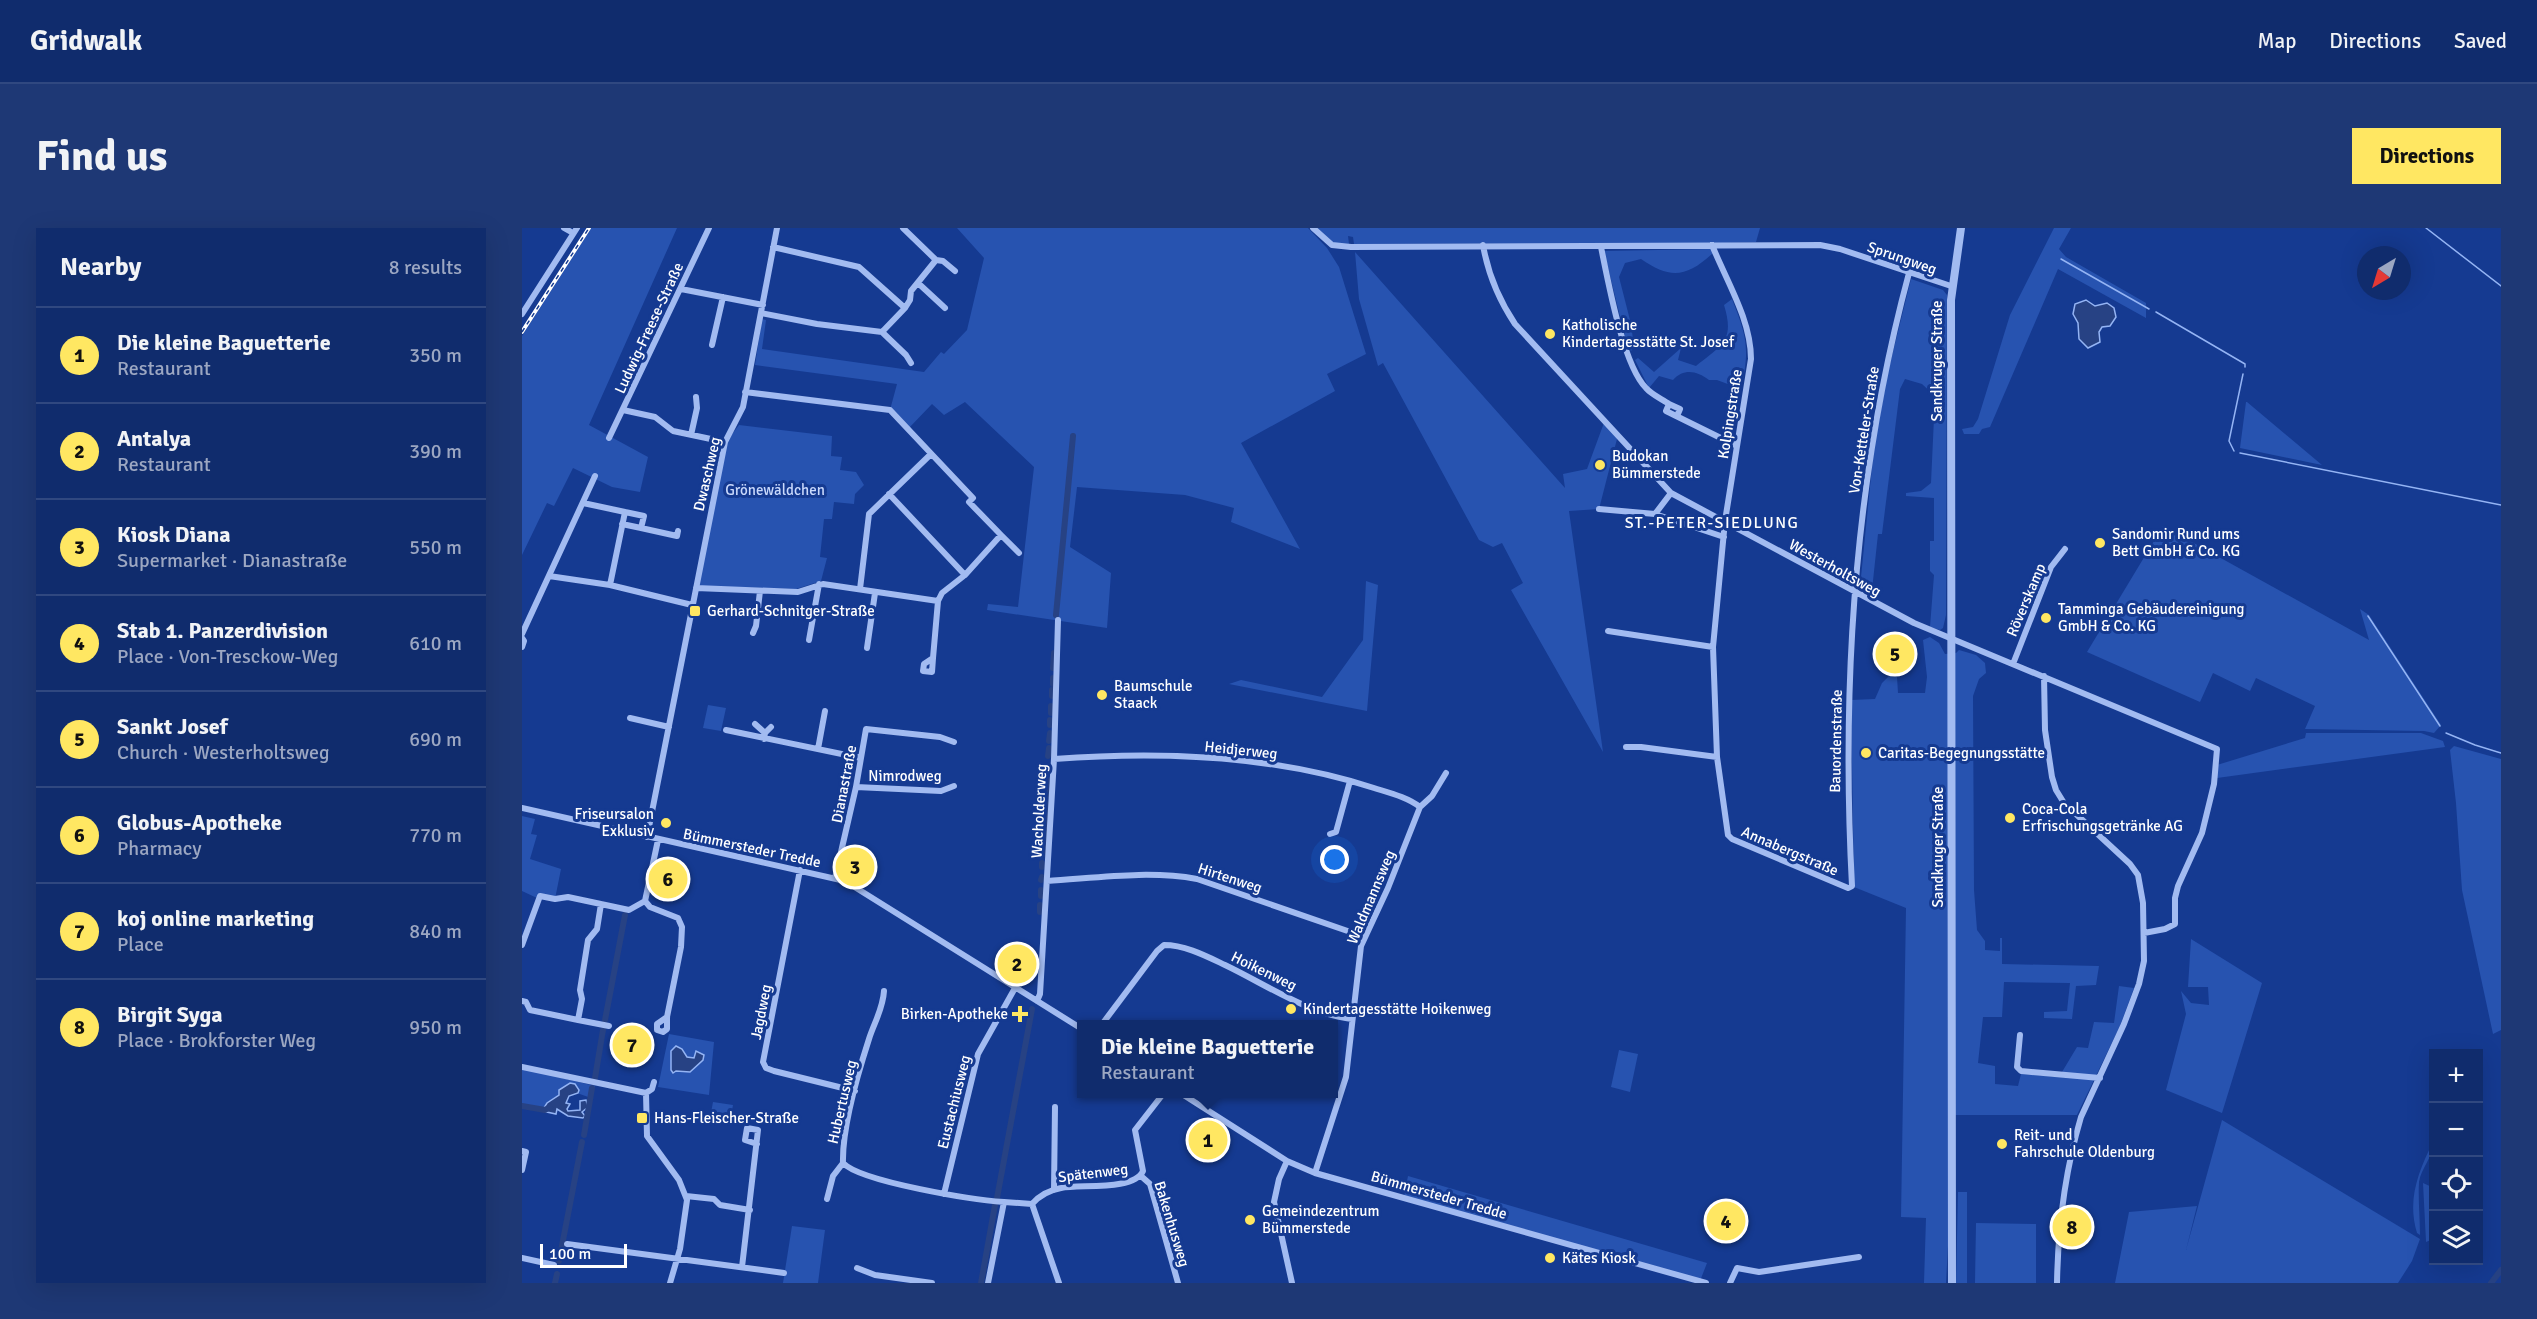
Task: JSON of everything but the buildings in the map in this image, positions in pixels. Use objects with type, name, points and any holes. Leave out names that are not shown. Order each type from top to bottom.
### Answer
[{"type":"street","points":[[522,314],[575,231],[564,228]]},
{"type":"street","name":"Ludwig-Freese-Straße","points":[[609,438],[709,228]]},
{"type":"street","name":"Dwaschweg","points":[[647,837],[725,442],[742,407],[777,228]]},
{"type":"street","points":[[903,228],[936,260],[943,261],[955,271]]},
{"type":"street","name":"Sprungweg","points":[[1313,228],[1326,241],[1338,246],[1820,245],[1840,249],[1951,286]]},
{"type":"street","name":"Sandkruger Straße","points":[[1952,1283],[1951,286],[1961,228]]},
{"type":"street","name":"Westerholtsweg","points":[[1483,245],[1488,271],[1503,307],[1515,324],[1671,493],[1855,594],[1951,639],[2217,749],[2214,784],[2202,833],[2176,892],[2175,924],[2166,929],[2144,933]]},
{"type":"street","name":"Kolpingstraße","points":[[1712,245],[1747,328],[1751,343],[1751,360],[1725,521]]},
{"type":"street","points":[[773,247],[859,267],[905,308]]},
{"type":"street","points":[[1601,247],[1626,347],[1639,378],[1651,392],[1669,404],[1666,411],[1737,446]]},
{"type":"street","points":[[882,332],[905,308],[910,300],[911,291],[936,260]]},
{"type":"street","name":"Von-Ketteler-Straße","points":[[1855,594],[1871,449],[1884,379],[1909,273]]},
{"type":"street","points":[[918,283],[945,308]]},
{"type":"street","points":[[681,289],[723,297],[817,324],[882,332],[911,363]]},
{"type":"street","points":[[712,345],[723,297]]},
{"type":"street","points":[[745,392],[890,410],[973,498],[969,502],[1019,553]]},
{"type":"street","points":[[691,435],[697,408],[696,397]]},
{"type":"street","points":[[623,410],[655,417],[673,431],[725,442]]},
{"type":"street","points":[[860,589],[869,514],[931,454]]},
{"type":"street","points":[[522,647],[524,641],[522,636],[595,476]]},
{"type":"street","points":[[1655,514],[1671,493]]},
{"type":"street","points":[[889,494],[965,574]]},
{"type":"street","points":[[583,503],[644,516],[641,528]]},
{"type":"street","points":[[1599,509],[1655,514],[1724,537]]},
{"type":"street","points":[[610,585],[625,512]]},
{"type":"street","name":"Annabergstraße","points":[[1725,521],[1713,647],[1717,757],[1728,835],[1732,839],[1851,888]]},
{"type":"street","points":[[622,524],[676,536],[678,531]]},
{"type":"street","points":[[933,658],[938,601],[942,593],[965,574],[1001,535]]},
{"type":"street","name":"Röverskamp","points":[[2013,664],[2051,567],[2065,549]]},
{"type":"street","points":[[549,576],[610,585],[692,605]]},
{"type":"street","points":[[696,588],[798,592],[819,584],[938,601]]},
{"type":"street","points":[[809,640],[819,584]]},
{"type":"street","points":[[753,633],[756,626],[760,591]]},
{"type":"street","points":[[867,648],[875,593]]},
{"type":"street","name":"Bauordenstraße","points":[[1851,888],[1847,730],[1855,594]]},
{"type":"street","name":"Wacholderweg","points":[[1037,1001],[1040,994],[1054,759],[1058,620]]},
{"type":"street","points":[[1608,631],[1713,647]]},
{"type":"street","points":[[2043,676],[2045,730],[2056,790],[2064,803],[2134,868],[2141,886],[2144,933],[2144,961],[2139,984],[2100,1078],[2081,1117],[2073,1146],[2061,1205],[2056,1283]]},
{"type":"street","points":[[818,749],[825,711]]},
{"type":"street","points":[[630,718],[669,727]]},
{"type":"street","points":[[755,724],[764,736]]},
{"type":"street","points":[[764,736],[771,727]]},
{"type":"street","name":"Dianastraße","points":[[835,878],[856,787],[866,729],[940,736],[954,742]]},
{"type":"street","points":[[726,730],[764,736],[861,758]]},
{"type":"street","points":[[1626,747],[1717,757]]},
{"type":"street","name":"Heidjerweg","points":[[1054,759],[1219,758],[1298,769],[1350,781],[1412,801],[1420,807]]},
{"type":"street","name":"Waldmannsweg","points":[[1315,1173],[1342,1091],[1359,956],[1365,936],[1388,888],[1420,807],[1432,796],[1446,773]]},
{"type":"street","points":[[1330,834],[1336,832],[1350,781]]},
{"type":"street","name":"Nimrodweg","points":[[856,787],[941,791],[954,786]]},
{"type":"street","name":"Bümmersteder Tredde","points":[[522,808],[835,878],[862,891],[1077,1026]]},
{"type":"street","points":[[522,945],[540,896],[555,899],[568,897],[629,910],[645,901],[658,840]]},
{"type":"street","name":"Jagdweg","points":[[800,870],[763,1062],[766,1068],[774,1071],[855,1091]]},
{"type":"street","name":"Hirtenweg","points":[[1047,880],[1181,876],[1197,879],[1365,936]]},
{"type":"street","points":[[645,901],[650,907],[674,915],[682,927],[681,947],[667,1017]]},
{"type":"street","points":[[578,1020],[588,940],[597,929],[601,904]]},
{"type":"street","name":"Hoikenweg","points":[[1106,1020],[1157,951],[1164,945],[1182,948],[1211,958],[1330,1017],[1352,1019]]},
{"type":"street","name":"Eustachiusweg","points":[[944,1194],[978,1054],[1015,987]]},
{"type":"street","name":"Hubertusweg","points":[[884,991],[884,1003],[869,1039],[855,1091],[842,1150],[843,1162],[854,1171],[944,1194],[1004,1202]]},
{"type":"street","points":[[522,1001],[526,1002],[530,1010],[609,1026]]},
{"type":"street","points":[[2012,1075],[2018,1069],[2020,1035]]},
{"type":"street","points":[[522,1067],[646,1093],[652,1089],[654,1082]]},
{"type":"street","points":[[2018,1069],[2100,1078]]},
{"type":"street","points":[[646,1093],[647,1136],[679,1180],[686,1196],[686,1221],[670,1283]]},
{"type":"street","name":"Spätenweg","points":[[1032,1204],[1054,1190],[1126,1183],[1141,1176],[1142,1164],[1135,1130],[1160,1098]]},
{"type":"street","name":"Bümmersteder Tredde","points":[[1188,1098],[1287,1161],[1315,1173],[1706,1283]]},
{"type":"street","points":[[1054,1190],[1055,1107]]},
{"type":"street","points":[[742,1267],[757,1144]]},
{"type":"street","points":[[522,1151],[526,1152],[522,1170]]},
{"type":"street","points":[[1287,1161],[1278,1179],[1274,1202],[1292,1283]]},
{"type":"street","points":[[827,1199],[833,1176],[843,1162]]},
{"type":"street","name":"Bakenhusweg","points":[[1141,1176],[1150,1184],[1178,1283]]},
{"type":"street","points":[[686,1196],[714,1199],[720,1205],[750,1209]]},
{"type":"street","points":[[988,1283],[1004,1202],[1032,1204],[1059,1283]]},
{"type":"street","points":[[567,1244],[784,1273]]},
{"type":"street","points":[[1730,1283],[1737,1268],[1759,1272],[1859,1257]]},
{"type":"street","points":[[522,1258],[554,1265]]},
{"type":"street","points":[[857,1268],[868,1274],[932,1283]]},
{"type":"green space","points":[[591,228],[677,228],[589,425],[648,457],[640,492],[612,487],[573,468],[554,506],[547,503],[522,555],[522,336]]},
{"type":"green space","points":[[957,228],[1308,228],[1327,248],[1339,267],[1366,354],[1327,374],[1335,391],[1241,443],[1300,549],[1231,522],[1234,508],[1185,495],[1077,487],[1070,547],[1111,573],[1107,628],[987,610],[988,604],[1018,607],[1034,467],[965,402],[944,415],[932,404],[908,429],[890,410],[897,384],[755,365],[762,319],[766,320],[762,349],[924,372],[941,352],[944,354],[967,330],[984,258]]},
{"type":"green space","points":[[1316,228],[1760,228],[1756,242],[1354,244],[1353,237],[1348,236],[1349,244],[1332,243]]},
{"type":"green space","points":[[2054,228],[2071,228],[2059,249],[2066,257],[2146,303],[2146,318],[2058,269],[1990,427],[1982,429],[1979,434],[1964,434],[1962,429],[1973,427],[1978,419],[2010,315]]},
{"type":"green space","points":[[1711,249],[1713,253],[1703,261],[1678,273],[1661,270],[1641,259],[1625,263],[1619,277],[1631,324],[1634,347],[1631,351],[1626,341],[1604,251]]},
{"type":"green space","points":[[1355,252],[1565,488],[1563,474],[1587,469],[1605,420],[1618,435],[1599,509],[1569,511],[1603,752],[1511,590],[1523,583],[1502,543],[1493,547],[1479,540],[1383,363],[1378,366],[1359,299]]},
{"type":"green space","points":[[1911,279],[1943,290],[1947,295],[1946,615],[1943,628],[1940,630],[1930,627],[1934,575],[1930,571],[1930,541],[1934,541],[1934,498],[1906,496],[1906,493],[1921,491],[1931,483],[1935,396],[1922,384],[1905,379],[1900,389],[1882,534],[1878,534],[1872,590],[1875,599],[1861,591],[1860,587],[1874,447],[1888,372]]},
{"type":"green space","points":[[1732,299],[1746,343],[1746,363],[1741,389],[1691,372],[1677,376],[1673,380],[1659,376],[1649,388],[1635,360],[1638,358],[1654,372],[1681,348],[1678,360],[1696,366],[1724,341],[1728,327],[1724,305]]},
{"type":"green space","points":[[2247,402],[2322,465],[2240,448]]},
{"type":"green space","name":"Grönewäldchen","points":[[739,425],[832,436],[831,456],[842,457],[840,470],[856,472],[864,485],[855,494],[854,504],[834,502],[832,519],[824,519],[820,557],[827,558],[821,581],[796,589],[698,586],[726,442]]},
{"type":"green space","points":[[2163,526],[2369,640],[2360,609],[2369,615],[2441,725],[2434,733],[2305,729],[2315,706],[2256,678],[2250,691],[2213,673],[2200,702],[2087,652]]},
{"type":"green space","points":[[1366,581],[1378,585],[1367,711],[1229,684],[1241,680],[1322,697],[1363,640]]},
{"type":"green space","points":[[1930,637],[1939,643],[1945,654],[1956,653],[1959,650],[1976,655],[1985,663],[1986,673],[1979,679],[1973,696],[1974,890],[1977,930],[1985,941],[1985,950],[2000,951],[2000,938],[2002,938],[2002,964],[2099,966],[2096,985],[2076,986],[2072,1019],[2044,1018],[2044,1012],[2067,1011],[2070,983],[2004,982],[2002,1017],[1983,1017],[1978,1063],[1995,1066],[1995,1084],[2018,1086],[2021,1074],[2059,1077],[2077,1047],[2088,1048],[2094,1022],[2114,1023],[2119,986],[2134,988],[2120,1026],[2077,1115],[1955,1115],[1946,1283],[1924,1283],[1926,1218],[1901,1217],[1906,908],[1854,887],[1851,700],[1875,699],[1882,683],[1889,676],[1897,677],[1898,693],[1925,693],[1927,677],[1923,640]]},
{"type":"green space","points":[[708,705],[726,708],[721,731],[703,728]]},
{"type":"green space","points":[[2306,733],[2421,733],[2443,741],[2445,747],[2217,778],[2217,765],[2305,738]]},
{"type":"green space","points":[[2454,746],[2501,759],[2501,1030],[2493,1034],[2462,890],[2450,750]]},
{"type":"green space","points":[[522,816],[535,819],[531,834],[537,835],[530,859],[561,869],[555,899],[537,898],[522,891]]},
{"type":"green space","points":[[2191,939],[2262,983],[2222,1113],[2166,1090],[2186,1014],[2181,991],[2191,1003],[2209,1005],[2208,987],[2188,987]]},
{"type":"green space","points":[[669,1034],[714,1042],[709,1095],[658,1087]]},
{"type":"green space","points":[[1619,1050],[1638,1054],[1630,1092],[1611,1087]]},
{"type":"green space","points":[[522,1068],[595,1086],[591,1098],[577,1093],[570,1083],[559,1090],[560,1095],[548,1103],[542,1111],[522,1106]]},
{"type":"green space","points":[[713,1102],[733,1105],[730,1121],[710,1118]]},
{"type":"green space","points":[[2222,1120],[2420,1239],[2412,1261],[2398,1283],[2115,1283],[2129,1212],[2197,1206],[2186,1250]]},
{"type":"green space","points":[[2429,1151],[2429,1158],[2419,1182],[2420,1235],[2417,1233],[2413,1209],[2416,1186]]},
{"type":"green space","points":[[1408,1176],[1707,1263],[1700,1281],[1404,1197]]},
{"type":"green space","points":[[2423,1183],[2429,1186],[2429,1241],[2426,1242]]},
{"type":"green space","points":[[1958,1192],[1967,1192],[1967,1283],[1956,1283]]},
{"type":"green space","points":[[1976,1223],[2036,1224],[2036,1283],[1975,1283]]},
{"type":"green space","points":[[792,1226],[825,1230],[818,1283],[783,1283]]},
{"type":"shaded area","points":[[2086,300],[2095,306],[2107,303],[2114,308],[2116,317],[2110,326],[2102,327],[2099,332],[2100,342],[2088,348],[2079,339],[2078,323],[2073,314],[2075,304]]},
{"type":"shaded area","points":[[676,1046],[682,1049],[687,1057],[694,1058],[696,1051],[704,1055],[703,1060],[690,1072],[676,1071],[673,1073],[671,1051]]},
{"type":"shaded area","points":[[570,1083],[575,1084],[579,1090],[578,1093],[569,1096],[566,1103],[570,1104],[567,1109],[568,1111],[580,1110],[580,1101],[586,1100],[588,1107],[582,1112],[585,1116],[583,1118],[568,1116],[557,1109],[556,1114],[542,1111],[547,1103],[559,1095],[559,1090]]},
{"type":"waterway","points":[[2426,228],[2501,286]]},
{"type":"waterway","points":[[2061,259],[2149,309]]},
{"type":"waterway","points":[[2156,312],[2245,364],[2245,367]]},
{"type":"waterway","points":[[2234,451],[2229,441],[2243,374]]},
{"type":"waterway","points":[[1056,615],[1073,436]]},
{"type":"waterway","points":[[2240,453],[2501,505]]},
{"type":"waterway","points":[[2368,616],[2440,726]]},
{"type":"waterway","points":[[1053,668],[1054,653]]},
{"type":"waterway","points":[[1053,678],[1053,684]]},
{"type":"waterway","points":[[1052,690],[1052,696]]},
{"type":"waterway","points":[[1051,706],[1051,713]]},
{"type":"waterway","points":[[1050,720],[1050,725]]},
{"type":"waterway","points":[[1049,741],[1050,733]]},
{"type":"waterway","points":[[2446,733],[2501,753]]},
{"type":"waterway","points":[[1048,756],[1049,748]]},
{"type":"waterway","points":[[1043,854],[1047,779]]},
{"type":"waterway","points":[[1041,890],[1041,896]]},
{"type":"waterway","points":[[1040,905],[1040,912]]},
{"type":"waterway","points":[[605,1020],[625,915]]},
{"type":"waterway","points":[[997,1198],[1032,1009]]},
{"type":"waterway","points":[[595,1078],[603,1030]]},
{"type":"waterway","points":[[584,1135],[592,1088]]},
{"type":"waterway","points":[[522,1106],[545,1110],[550,1107]]},
{"type":"waterway","points":[[559,1261],[582,1142]]},
{"type":"waterway","points":[[981,1283],[995,1205]]},
{"type":"waterway","points":[[2491,1283],[2501,1270]]},
{"type":"waterway","points":[[555,1283],[557,1274]]},
{"type":"railway","points":[[522,332],[589,228]]},
{"type":"place","name":"Katholische Kindertagesstätte St. Josef","points":[[1550,334]]},
{"type":"place","name":"Budokan Bümmerstede","points":[[1600,465]]},
{"type":"place","name":"Sandomir Rund ums Bett GmbH & Co. KG","points":[[2100,543]]},
{"type":"place","name":"Gerhard-Schnitger-Straße","points":[[695,611]]},
{"type":"place","name":"Tamminga Gebäudereinigung GmbH & Co. KG","points":[[2046,618]]},
{"type":"place","name":"Sankt Josef","points":[[1895,654]]},
{"type":"place","name":"Baumschule Staack","points":[[1102,695]]},
{"type":"place","name":"Caritas-Begegnungsstätte","points":[[1866,753]]},
{"type":"place","name":"Coca-Cola Erfrischungsgetränke AG","points":[[2010,818]]},
{"type":"place","name":"Friseursalon Exklusiv","points":[[666,823]]},
{"type":"place","name":"Kiosk Diana","points":[[855,867]]},
{"type":"place","name":"Globus-Apotheke","points":[[668,879]]},
{"type":"place","name":"Antalya","points":[[1017,964]]},
{"type":"place","name":"Kindertagesstätte Hoikenweg","points":[[1291,1009]]},
{"type":"place","name":"Birken-Apotheke","points":[[1020,1014]]},
{"type":"place","name":"koj online marketing","points":[[632,1045]]},
{"type":"place","name":"Hans-Fleischer-Straße","points":[[642,1118]]},
{"type":"place","name":"Die kleine Baguetterie","points":[[1208,1140]]},
{"type":"place","name":"Reit- und Fahrschule Oldenburg","points":[[2002,1144]]},
{"type":"place","name":"Gemeindezentrum Bümmerstede","points":[[1250,1220]]},
{"type":"place","name":"Stab 1. Panzerdivision","points":[[1726,1221]]},
{"type":"place","name":"Birgit Syga","points":[[2072,1227]]},
{"type":"place","name":"Kätes Kiosk","points":[[1550,1258]]},
{"type":"district","name":"ST.-PETER-SIEDLUNG","points":[[1712,522]]}]
